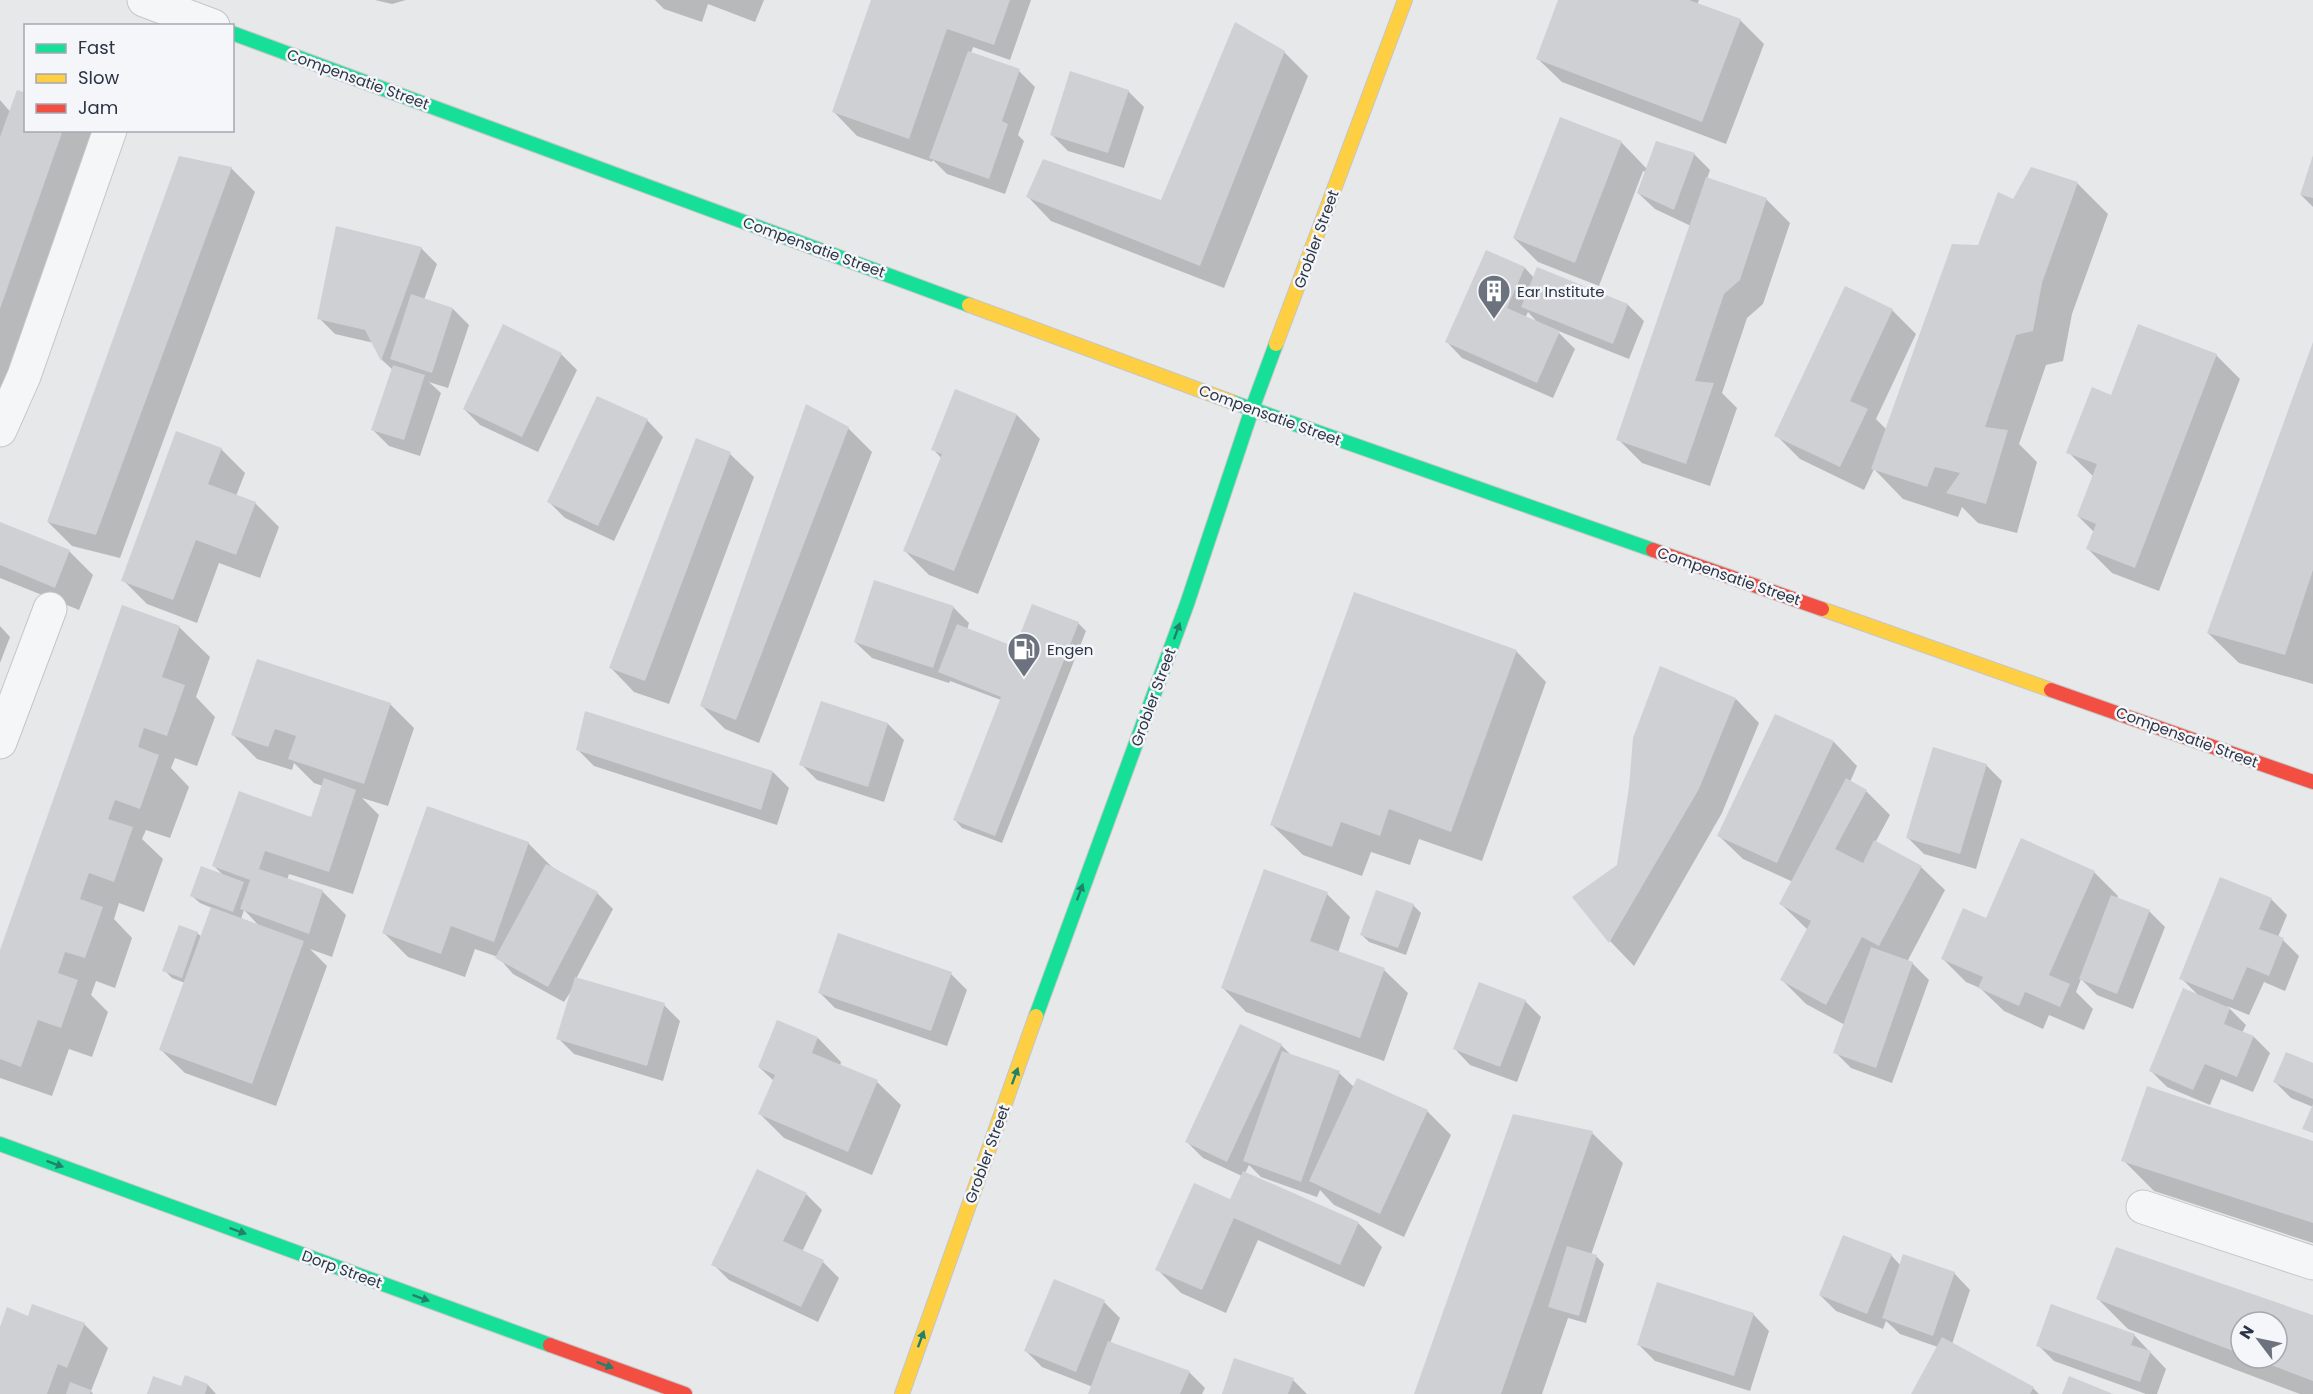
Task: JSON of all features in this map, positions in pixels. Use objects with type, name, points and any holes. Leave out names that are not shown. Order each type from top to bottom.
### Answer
[{"type":"street","name":"Grobler Street","points":[[902,1394],[1081,889],[1187,604],[1252,409],[1405,0]]},
{"type":"street","points":[[149,10],[205,24]]},
{"type":"street","name":"Compensatie Street","points":[[234,34],[1252,409],[2313,782]]},
{"type":"street","points":[[0,430],[24,376],[109,132]]},
{"type":"street","points":[[0,742],[50,609]]},
{"type":"street","name":"Dorp Street","points":[[0,1144],[685,1394]]},
{"type":"street","points":[[2143,1207],[2313,1263]]},
{"type":"building","points":[[871,0],[1010,0],[994,45],[947,29],[909,139],[832,112]]},
{"type":"building","points":[[1558,0],[1689,0],[1741,19],[1702,122],[1536,59]]},
{"type":"building","points":[[1235,22],[1285,51],[1200,266],[1026,197],[1043,159],[1161,200]]},
{"type":"building","points":[[968,51],[1020,69],[1002,121],[1008,124],[989,179],[929,158]]},
{"type":"building","points":[[1070,71],[1129,90],[1108,153],[1050,135]]},
{"type":"building","points":[[17,90],[24,92],[24,132],[62,132],[0,309],[0,137]]},
{"type":"building","points":[[1560,117],[1622,141],[1575,263],[1513,238]]},
{"type":"building","points":[[1656,141],[1695,153],[1674,210],[1637,193]]},
{"type":"building","points":[[2313,155],[2313,198],[2300,195]]},
{"type":"building","points":[[179,156],[232,167],[96,535],[47,522]]},
{"type":"building","points":[[2031,167],[2078,182],[2042,283],[2033,331],[2016,335],[1985,427],[2008,430],[1986,504],[1946,493],[1960,473],[1935,467],[1927,487],[1871,469],[1952,244],[1978,245],[1998,192],[2013,199]]},
{"type":"building","points":[[1706,177],[1767,198],[1740,280],[1724,294],[1695,381],[1714,383],[1686,464],[1616,440]]},
{"type":"building","points":[[336,226],[422,247],[381,361],[365,330],[317,319]]},
{"type":"building","name":"Ear Institute","points":[[1486,250],[1525,267],[1507,308],[1560,331],[1537,383],[1445,342]]},
{"type":"building","points":[[1537,267],[1628,304],[1613,344],[1521,307]]},
{"type":"building","points":[[1845,286],[1893,309],[1850,401],[1868,409],[1840,467],[1774,436]]},
{"type":"building","points":[[411,294],[453,308],[432,373],[390,359]]},
{"type":"building","points":[[503,324],[562,353],[522,437],[463,409]]},
{"type":"building","points":[[2138,324],[2217,354],[2135,568],[2086,549],[2096,524],[2077,516],[2097,464],[2066,453],[2092,387],[2111,395]]},
{"type":"building","points":[[2313,342],[2313,570],[2285,655],[2207,633]]},
{"type":"building","points":[[393,365],[425,375],[404,440],[371,430]]},
{"type":"building","points":[[955,389],[1017,414],[954,571],[903,551],[942,454],[931,450]]},
{"type":"building","points":[[597,396],[648,419],[598,526],[547,502]]},
{"type":"building","points":[[806,404],[849,427],[736,720],[700,706]]},
{"type":"building","points":[[176,431],[222,448],[208,484],[256,502],[236,555],[196,540],[173,600],[121,581]]},
{"type":"building","points":[[696,438],[731,452],[645,681],[609,668]]},
{"type":"building","points":[[0,522],[70,550],[55,588],[0,565]]},
{"type":"building","points":[[874,580],[954,606],[933,668],[854,642]]},
{"type":"building","points":[[1354,592],[1517,650],[1451,832],[1389,809],[1380,836],[1341,822],[1332,847],[1270,825]]},
{"type":"building","points":[[1032,604],[1079,622],[995,836],[953,820],[1001,697],[938,672],[957,624],[1015,647]]},
{"type":"building","points":[[122,605],[180,626],[162,677],[185,685],[167,736],[144,728],[138,747],[159,755],[140,809],[115,800],[108,819],[133,827],[114,882],[89,873],[80,899],[103,907],[85,958],[65,952],[58,973],[78,980],[61,1028],[38,1020],[21,1067],[0,1059],[0,950]]},
{"type":"building","points":[[257,659],[391,703],[364,784],[288,759],[296,736],[275,729],[268,747],[231,735]]},
{"type":"building","points":[[1660,666],[1736,698],[1699,789],[1609,943],[1572,897],[1617,865],[1629,787],[1633,738]]},
{"type":"building","points":[[821,701],[888,723],[868,787],[799,765]]},
{"type":"building","points":[[585,711],[773,771],[761,810],[576,750]]},
{"type":"building","points":[[1775,714],[1834,741],[1777,863],[1717,836]]},
{"type":"building","points":[[1933,747],[1987,764],[1960,854],[1906,838]]},
{"type":"building","points":[[324,778],[356,790],[329,872],[265,851],[259,869],[323,890],[309,934],[240,909],[250,880],[212,866],[239,791],[311,817]]},
{"type":"building","points":[[1846,778],[1867,790],[1835,849],[1863,863],[1874,840],[1922,866],[1879,946],[1862,937],[1826,1005],[1780,980],[1811,921],[1779,904]]},
{"type":"building","points":[[427,806],[529,842],[494,942],[451,926],[441,954],[382,933]]},
{"type":"building","points":[[2021,838],[2095,871],[2049,975],[2070,984],[2060,1007],[2025,992],[2019,1006],[1978,988],[1983,977],[1941,959],[1963,908],[1986,918]]},
{"type":"building","points":[[546,864],[598,892],[548,987],[495,958]]},
{"type":"building","points":[[201,866],[244,882],[233,912],[190,896]]},
{"type":"building","points":[[1264,869],[1328,892],[1310,941],[1385,968],[1360,1038],[1221,988]]},
{"type":"building","points":[[2220,877],[2272,898],[2259,929],[2284,938],[2269,976],[2247,967],[2233,1000],[2179,979]]},
{"type":"building","points":[[1376,890],[1414,904],[1398,948],[1360,935]]},
{"type":"building","points":[[2111,895],[2150,910],[2117,994],[2079,979]]},
{"type":"building","points":[[211,907],[304,941],[252,1084],[159,1050]]},
{"type":"building","points":[[179,925],[198,932],[182,978],[162,971]]},
{"type":"building","points":[[838,933],[952,972],[931,1031],[818,993]]},
{"type":"building","points":[[1871,947],[1913,962],[1876,1068],[1833,1053]]},
{"type":"building","points":[[575,977],[665,1003],[647,1066],[556,1039]]},
{"type":"building","points":[[1479,982],[1526,1000],[1500,1067],[1453,1049]]},
{"type":"building","points":[[2183,988],[2230,1008],[2224,1024],[2254,1036],[2237,1077],[2205,1064],[2193,1090],[2149,1071]]},
{"type":"building","points":[[777,1020],[818,1037],[812,1053],[878,1080],[848,1152],[758,1114],[775,1075],[758,1067]]},
{"type":"building","points":[[1240,1024],[1282,1044],[1227,1162],[1185,1142]]},
{"type":"building","points":[[1282,1051],[1340,1071],[1301,1182],[1243,1161]]},
{"type":"building","points":[[2286,1052],[2313,1063],[2313,1099],[2273,1082]]},
{"type":"building","points":[[1357,1078],[1428,1110],[1380,1214],[1309,1181]]},
{"type":"building","points":[[2147,1086],[2313,1141],[2313,1223],[2121,1161]]},
{"type":"building","points":[[2313,1104],[2313,1133],[2302,1129]]},
{"type":"building","points":[[1513,1114],[1593,1131],[1501,1394],[1414,1394]]},
{"type":"building","points":[[757,1169],[807,1193],[783,1241],[824,1260],[801,1307],[711,1265]]},
{"type":"building","points":[[1243,1171],[1359,1222],[1340,1265],[1234,1218],[1202,1290],[1155,1270],[1194,1183],[1230,1199]]},
{"type":"building","points":[[1843,1235],[1892,1254],[1867,1314],[1819,1295]]},
{"type":"building","points":[[1567,1246],[1597,1255],[1579,1316],[1548,1307]]},
{"type":"building","points":[[2116,1247],[2313,1315],[2313,1381],[2284,1370],[2289,1370],[2289,1310],[2229,1310],[2229,1349],[2096,1299]]},
{"type":"building","points":[[1903,1254],[1955,1272],[1933,1336],[1882,1318]]},
{"type":"building","points":[[1054,1279],[1105,1300],[1076,1372],[1024,1351]]},
{"type":"building","points":[[1657,1282],[1754,1313],[1734,1376],[1637,1345]]},
{"type":"building","points":[[32,1304],[85,1323],[67,1368],[58,1364],[47,1394],[0,1394],[0,1327],[7,1307],[28,1316]]},
{"type":"building","points":[[2051,1304],[2135,1334],[2131,1345],[2151,1351],[2140,1382],[2036,1346]]},
{"type":"building","points":[[1942,1337],[2034,1387],[2030,1394],[1911,1394]]},
{"type":"building","points":[[1108,1341],[1190,1371],[1180,1394],[1088,1394]]},
{"type":"building","points":[[1234,1358],[1294,1378],[1288,1394],[1222,1394]]},
{"type":"building","points":[[185,1375],[208,1384],[205,1394],[147,1394],[153,1376],[181,1386]]},
{"type":"building","points":[[2069,1376],[2113,1394],[2062,1394]]},
{"type":"building","points":[[70,1382],[91,1390],[90,1394],[66,1394]]},
{"type":"traffic: fast","points":[[234,34],[969,305]]},
{"type":"traffic: fast","points":[[1036,1016],[1187,604],[1276,344]]},
{"type":"traffic: fast","points":[[1232,402],[1653,550]]},
{"type":"traffic: fast","points":[[0,1144],[550,1345]]},
{"type":"traffic: slow","points":[[1276,344],[1405,0]]},
{"type":"traffic: slow","points":[[969,305],[1232,402]]},
{"type":"traffic: slow","points":[[1822,609],[2051,690]]},
{"type":"traffic: slow","points":[[902,1394],[1036,1016]]},
{"type":"traffic: jam","points":[[1653,550],[1822,609]]},
{"type":"traffic: jam","points":[[2051,690],[2313,782]]},
{"type":"traffic: jam","points":[[550,1345],[685,1394]]},
{"type":"place","name":"Ear Institute","points":[[1494,320]]},
{"type":"place","name":"Engen","points":[[1024,678]]}]
